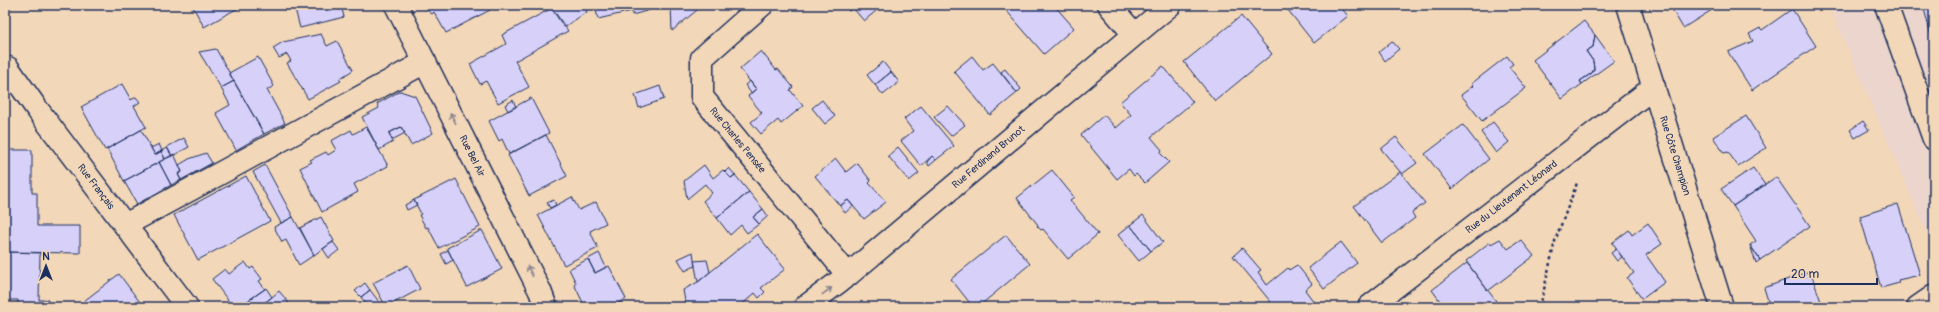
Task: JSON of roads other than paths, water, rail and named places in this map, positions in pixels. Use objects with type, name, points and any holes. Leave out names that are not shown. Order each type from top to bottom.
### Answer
[{"type":"street","name":"Rue Bel Air","points":[[396,5],[540,291],[546,307]]},
{"type":"street","name":"Rue Charles Pensée","points":[[762,5],[702,58],[702,97],[848,276]]},
{"type":"street","points":[[1109,5],[1134,34]]},
{"type":"street","name":"Rue Ferdinand Brunot","points":[[805,307],[848,276],[1170,5]]},
{"type":"street","name":"Rue Côte Champion","points":[[1628,5],[1722,307]]},
{"type":"street","points":[[1886,5],[1934,139]]},
{"type":"street","points":[[125,225],[424,62]]},
{"type":"street","name":"Rue Français","points":[[5,67],[8,68],[37,109],[187,307]]},
{"type":"street","name":"Rue du Lieutenant Léonard","points":[[1369,307],[1654,87]]},
{"type":"street","points":[[1918,307],[1934,296]]}]
